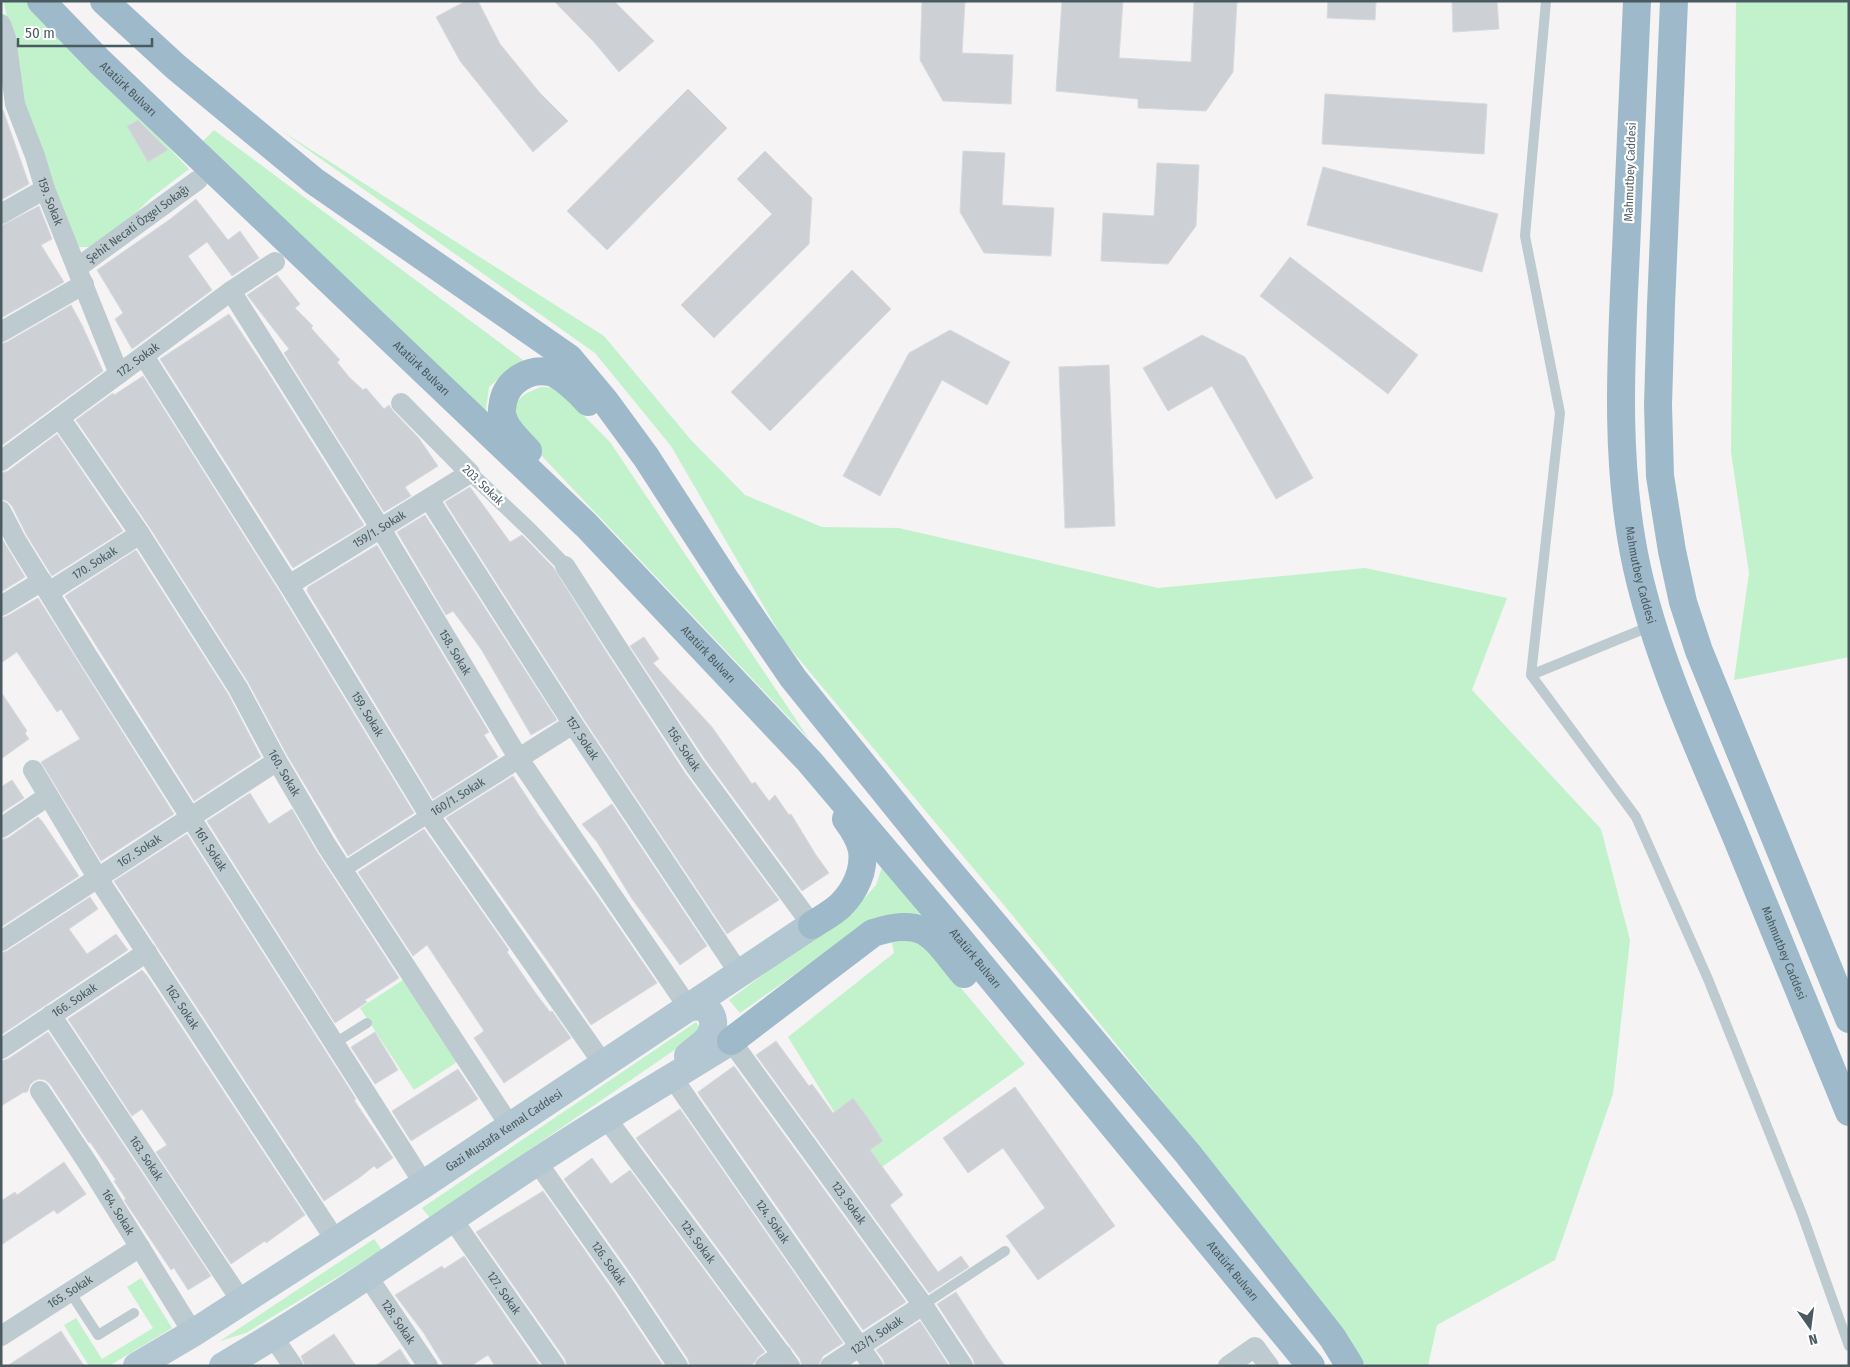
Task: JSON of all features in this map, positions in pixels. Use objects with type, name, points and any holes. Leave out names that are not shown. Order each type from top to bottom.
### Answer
[{"type":"highway","name":"Atatürk Bulvarı","points":[[41,1],[100,62],[586,524],[809,761],[943,919],[1311,1366]]},
{"type":"highway","points":[[104,1],[176,68],[314,181],[569,358],[605,401],[793,678],[935,854],[1188,1154],[1332,1337],[1350,1366]]},
{"type":"highway","name":"Mahmutbey Caddesi","points":[[1637,1],[1623,328],[1622,450],[1634,548],[1652,626],[1673,688],[1764,902],[1849,1112]]},
{"type":"highway","points":[[1674,1],[1658,405],[1660,476],[1663,503],[1683,602],[1698,651],[1849,1020]]},
{"type":"highway","points":[[586,524],[564,487],[510,433],[501,413],[504,395],[512,382],[529,373],[550,372],[573,386],[594,408],[624,451],[660,480]]},
{"type":"highway","points":[[809,761],[848,822],[862,848],[862,865],[858,878],[848,897],[839,907],[812,925]]},
{"type":"highway","points":[[731,1041],[874,932],[891,927],[909,926],[922,929],[933,938],[1162,1207],[1202,1233]]},
{"type":"main road","name":"Gazi Mustafa Kemal Caddesi","points":[[193,1333],[424,1184],[812,925]]},
{"type":"main road","points":[[672,1077],[687,1056],[708,1039],[713,1029],[713,1019],[709,1012],[701,1007],[688,1007]]},
{"type":"main road","points":[[223,1366],[368,1277],[537,1162],[731,1041]]},
{"type":"main road","points":[[137,1366],[193,1333]]},
{"type":"main road","points":[[153,1366],[193,1333]]},
{"type":"street","name":"159. Sokak","points":[[1,24],[6,38],[16,104],[45,189],[119,374]]},
{"type":"street","name":"Şehit Necati Özgel Sokağı","points":[[1,332],[81,276],[198,180]]},
{"type":"street","points":[[1,214],[45,189]]},
{"type":"street","name":"172. Sokak","points":[[1,460],[231,291],[275,262]]},
{"type":"street","name":"158. Sokak","points":[[231,291],[381,528],[519,759],[688,1007]]},
{"type":"street","name":"159. Sokak","points":[[144,356],[290,585],[429,815],[604,1065]]},
{"type":"street","name":"203. Sokak","points":[[401,402],[470,473],[566,566]]},
{"type":"street","name":"160. Sokak","points":[[60,418],[140,534],[238,688],[277,761],[343,870],[510,1126]]},
{"type":"street","name":"159/1. Sokak","points":[[290,585],[470,473]]},
{"type":"street","name":"157. Sokak","points":[[429,499],[573,724],[739,973]]},
{"type":"street","name":"161. Sokak","points":[[1,511],[16,540],[87,655],[424,1184]]},
{"type":"street","name":"170. Sokak","points":[[1,606],[46,587],[140,534]]},
{"type":"street","name":"156. Sokak","points":[[566,566],[695,766],[812,925]]},
{"type":"street","name":"160/1. Sokak","points":[[343,870],[573,724]]},
{"type":"street","name":"167. Sokak","points":[[1,941],[277,761]]},
{"type":"street","name":"162. Sokak","points":[[34,770],[97,878],[336,1241]]},
{"type":"street","points":[[1,828],[48,796]]},
{"type":"street","name":"166. Sokak","points":[[1,1049],[147,952]]},
{"type":"street","name":"163. Sokak","points":[[51,1015],[242,1302]]},
{"type":"street","name":"123. Sokak","points":[[731,1041],[923,1305],[963,1366]]},
{"type":"street","name":"124. Sokak","points":[[672,1077],[873,1366]]},
{"type":"street","name":"164. Sokak","points":[[40,1091],[87,1162],[193,1333]]},
{"type":"street","name":"125. Sokak","points":[[606,1118],[786,1360]]},
{"type":"street","name":"126. Sokak","points":[[537,1162],[624,1285],[678,1366]]},
{"type":"street","name":"127. Sokak","points":[[452,1220],[555,1366]]},
{"type":"street","name":"165. Sokak","points":[[1,1336],[140,1246]]},
{"type":"street","name":"128. Sokak","points":[[368,1277],[428,1366]]},
{"type":"street","name":"123/1. Sokak","points":[[830,1366],[923,1305]]},
{"type":"street","points":[[273,1337],[292,1366]]},
{"type":"street","points":[[1228,1366],[1255,1347],[1268,1366]]},
{"type":"street","points":[[765,1366],[786,1360]]},
{"type":"lane","points":[[1546,1],[1525,236],[1560,413],[1531,675],[1636,817],[1716,998],[1802,1214],[1849,1346]]},
{"type":"lane","points":[[1531,675],[1652,626]]},
{"type":"lane","points":[[335,1043],[367,1023]]},
{"type":"lane","points":[[923,1305],[1005,1251]]},
{"type":"lane","points":[[70,1292],[98,1335],[134,1312]]},
{"type":"green space","points":[[5,1],[29,1],[189,169],[151,198],[122,226],[91,247],[75,247],[27,117]]},
{"type":"green space","points":[[1736,1],[1849,1],[1849,657],[1734,680],[1749,573],[1731,452]]},
{"type":"green space","points":[[214,130],[527,363],[504,374],[489,387],[485,417],[203,141]]},
{"type":"green space","points":[[280,130],[604,336],[691,440],[745,495],[822,527],[899,528],[1158,588],[1365,568],[1507,598],[1472,690],[1601,829],[1630,940],[1613,1094],[1555,1260],[1437,1325],[1428,1366],[1366,1366],[1262,1225],[1013,916],[784,641],[671,446],[595,353]]},
{"type":"green space","points":[[541,387],[556,388],[610,442],[809,739],[540,454],[512,421],[513,405],[525,394]]},
{"type":"green space","points":[[882,867],[923,916],[897,914],[874,918],[740,1013],[729,1000],[861,902],[876,885]]},
{"type":"green space","points":[[907,940],[920,943],[929,950],[1025,1064],[875,1172],[833,1110],[788,1037],[894,953],[892,943]]},
{"type":"green space","points":[[403,980],[457,1062],[414,1090],[360,1008]]},
{"type":"green space","points":[[696,1022],[702,1031],[430,1218],[422,1208]]},
{"type":"green space","points":[[374,1239],[382,1250],[246,1333],[220,1341]]},
{"type":"green space","points":[[141,1278],[172,1328],[109,1366],[89,1366],[64,1325],[76,1318],[102,1359],[153,1328],[127,1287]]},
{"type":"building","points":[[466,1],[478,1],[500,44],[540,93],[568,121],[533,152],[460,61],[436,17]]},
{"type":"building","points":[[554,1],[614,1],[654,41],[619,72],[594,42]]},
{"type":"building","points":[[922,1],[965,1],[962,53],[1013,55],[1011,104],[943,101],[920,60]]},
{"type":"building","points":[[1062,1],[1123,1],[1119,58],[1191,62],[1194,1],[1237,1],[1233,72],[1206,111],[1138,108],[1138,99],[1056,91]]},
{"type":"building","points":[[1328,1],[1376,1],[1375,20],[1327,18]]},
{"type":"building","points":[[1452,1],[1497,1],[1499,29],[1453,32]]},
{"type":"building","points":[[688,89],[727,128],[607,250],[567,211]]},
{"type":"building","points":[[1325,94],[1487,104],[1484,154],[1322,144]]},
{"type":"building","points":[[1,110],[3,110],[29,184],[1,200]]},
{"type":"building","points":[[138,120],[168,150],[148,162],[127,126]]},
{"type":"building","points":[[765,151],[812,198],[809,244],[714,338],[681,305],[772,214],[737,179]]},
{"type":"building","points":[[963,151],[1005,153],[1002,205],[1054,208],[1051,256],[984,253],[960,212]]},
{"type":"building","points":[[1157,163],[1199,165],[1196,226],[1168,264],[1101,261],[1103,213],[1154,216]]},
{"type":"building","points":[[1323,167],[1498,214],[1482,272],[1307,225]]},
{"type":"building","points":[[196,199],[228,240],[240,231],[259,258],[232,276],[207,242],[188,256],[212,290],[132,349],[115,319],[123,313],[97,270]]},
{"type":"building","points":[[39,206],[52,239],[41,245],[64,282],[1,318],[1,226]]},
{"type":"building","points":[[1290,257],[1418,355],[1388,394],[1260,296]]},
{"type":"building","points":[[852,270],[891,309],[770,431],[731,392]]},
{"type":"building","points":[[277,275],[300,304],[295,308],[313,326],[311,328],[340,360],[337,362],[349,377],[363,390],[366,388],[384,409],[389,405],[418,437],[438,466],[405,487],[411,496],[384,512],[284,353],[289,349],[247,295]]},
{"type":"building","points":[[71,305],[103,371],[1,446],[1,344]]},
{"type":"building","points":[[229,314],[364,525],[293,568],[160,359]]},
{"type":"building","points":[[950,330],[1010,362],[987,405],[942,380],[880,496],[843,476],[909,353]]},
{"type":"building","points":[[1202,335],[1245,357],[1313,478],[1276,499],[1212,386],[1168,411],[1143,368]]},
{"type":"building","points":[[1109,365],[1115,526],[1065,528],[1059,367]]},
{"type":"building","points":[[143,376],[279,591],[414,813],[348,856],[287,755],[248,682],[150,528],[76,420],[113,393],[114,395]]},
{"type":"building","points":[[57,434],[123,531],[52,576],[26,534],[12,506],[7,501],[1,499],[1,473],[8,471]]},
{"type":"building","points":[[470,487],[510,542],[522,535],[553,567],[685,773],[779,900],[727,934],[583,718],[445,502]]},
{"type":"building","points":[[425,515],[557,720],[531,735],[481,649],[453,611],[446,615],[397,532]]},
{"type":"building","points":[[1,537],[25,577],[1,592]]},
{"type":"building","points":[[377,545],[489,732],[484,735],[498,757],[433,799],[307,591],[308,587]]},
{"type":"building","points":[[136,550],[228,694],[261,757],[194,801],[65,596]]},
{"type":"building","points":[[38,598],[174,814],[101,861],[41,762],[80,739],[61,709],[57,712],[17,652],[1,663],[1,618]]},
{"type":"building","points":[[644,637],[659,659],[653,663],[712,727],[752,784],[755,782],[769,801],[775,795],[789,815],[791,814],[829,873],[802,891],[705,759],[630,646]]},
{"type":"building","points":[[1,692],[27,731],[25,733],[29,739],[1,759]]},
{"type":"building","points":[[513,776],[657,983],[591,1025],[446,818]]},
{"type":"building","points":[[12,780],[24,798],[1,813],[1,787]]},
{"type":"building","points":[[250,793],[269,824],[292,809],[317,852],[399,978],[365,1000],[367,1002],[335,1023],[207,821]]},
{"type":"building","points":[[612,804],[707,946],[680,965],[632,899],[597,842],[582,824]]},
{"type":"building","points":[[38,817],[79,876],[1,927],[1,840],[8,838]]},
{"type":"building","points":[[424,829],[509,950],[507,952],[537,995],[550,1012],[552,1011],[571,1038],[504,1083],[474,1038],[484,1031],[427,945],[413,956],[358,872]]},
{"type":"building","points":[[187,834],[356,1099],[354,1100],[393,1158],[377,1169],[374,1166],[324,1201],[114,881]]},
{"type":"building","points":[[90,897],[98,909],[69,929],[87,954],[116,934],[128,950],[1,1035],[1,953],[7,951]]},
{"type":"building","points":[[142,970],[305,1215],[266,1243],[265,1241],[231,1264],[156,1152],[167,1145],[142,1109],[132,1116],[68,1019]]},
{"type":"building","points":[[48,1032],[211,1276],[188,1290],[174,1268],[171,1270],[124,1200],[126,1199],[114,1181],[116,1180],[50,1084],[45,1080],[39,1079],[34,1081],[28,1091],[1,1106],[1,1061],[8,1059]]},
{"type":"building","points":[[375,1032],[398,1070],[375,1084],[351,1047]]},
{"type":"building","points":[[776,1041],[809,1086],[812,1084],[833,1113],[853,1098],[867,1117],[883,1141],[870,1150],[903,1195],[890,1205],[938,1272],[961,1256],[969,1267],[929,1293],[756,1055]]},
{"type":"building","points":[[734,1066],[906,1302],[863,1330],[698,1092]]},
{"type":"building","points":[[458,1069],[478,1099],[411,1141],[392,1111]]},
{"type":"building","points":[[1015,1087],[1115,1226],[1038,1280],[1006,1236],[1045,1208],[1003,1148],[968,1173],[943,1138]]},
{"type":"building","points":[[680,1109],[843,1343],[823,1356],[818,1366],[802,1366],[800,1359],[636,1138]]},
{"type":"building","points":[[592,1158],[611,1184],[630,1170],[765,1352],[754,1363],[750,1366],[690,1366],[688,1359],[634,1278],[564,1179]]},
{"type":"building","points":[[64,1162],[86,1194],[57,1214],[54,1210],[1,1245],[1,1201],[15,1192],[17,1195]]},
{"type":"building","points":[[543,1191],[662,1364],[659,1366],[567,1366],[565,1359],[476,1232]]},
{"type":"building","points":[[464,1256],[540,1366],[495,1366],[488,1355],[471,1366],[444,1366],[423,1332],[395,1295],[442,1266],[444,1269]]},
{"type":"building","points":[[956,1292],[1005,1366],[975,1366],[973,1359],[937,1304]]},
{"type":"building","points":[[920,1321],[949,1366],[885,1366],[883,1359],[876,1350]]},
{"type":"building","points":[[61,1331],[84,1366],[7,1366]]},
{"type":"building","points":[[334,1334],[356,1366],[305,1366],[301,1356]]},
{"type":"building","points":[[400,1349],[411,1366],[375,1366]]}]
